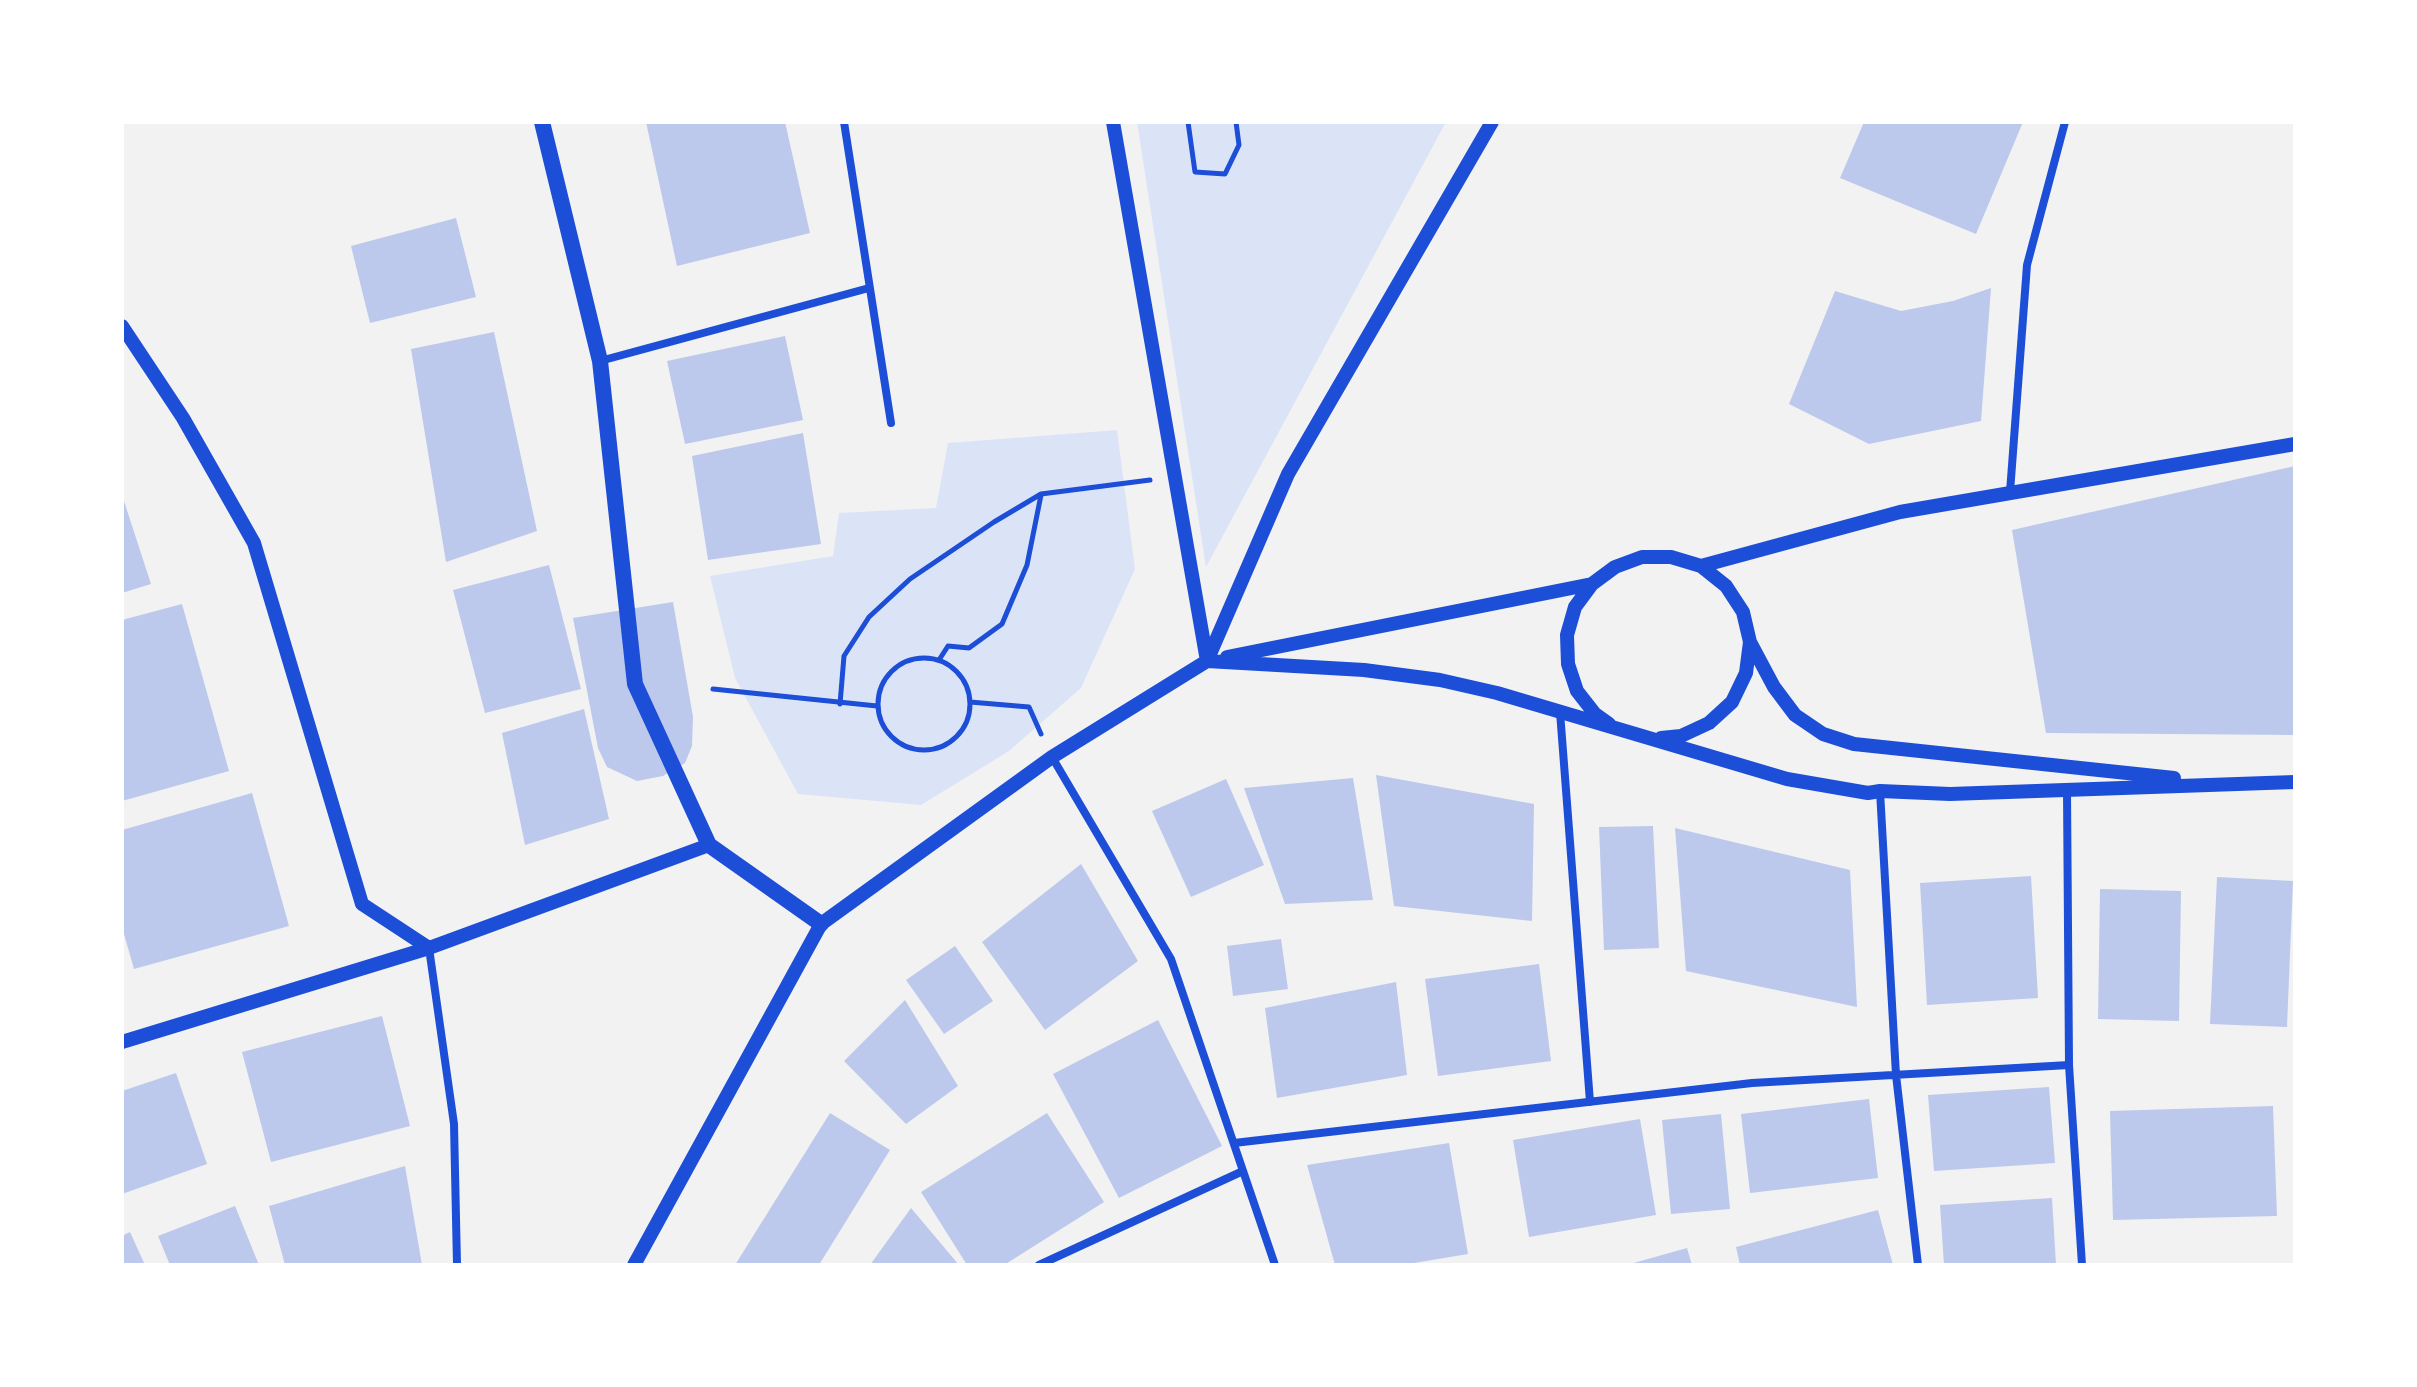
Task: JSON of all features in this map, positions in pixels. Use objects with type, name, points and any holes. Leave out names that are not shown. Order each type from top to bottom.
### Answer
[{"type":"main road","points":[[542,122],[600,361],[635,684],[709,845],[821,924]]},
{"type":"street","points":[[844,122],[891,423]]},
{"type":"street","points":[[1113,122],[1207,661]]},
{"type":"street","points":[[1207,661],[1288,474],[1492,122]]},
{"type":"street","points":[[2010,492],[2027,265],[2065,122]]},
{"type":"street","points":[[600,361],[869,288]]},
{"type":"street","points":[[122,326],[183,418],[254,543],[362,904],[429,948],[454,1124],[457,1265]]},
{"type":"street","points":[[1701,566],[1900,512],[2295,444]]},
{"type":"street","points":[[1619,730],[1595,714],[1577,691],[1568,664],[1567,635],[1575,607],[1592,584],[1615,567],[1642,557],[1671,557],[1701,566],[1726,586],[1743,612],[1750,642],[1774,687],[1795,715],[1823,734],[1854,744],[2218,783]]},
{"type":"street","points":[[634,1265],[821,924],[1052,757],[1207,661],[1592,584]]},
{"type":"street","points":[[1649,738],[1681,736],[1709,723],[1732,702],[1746,673],[1750,642]]},
{"type":"street","points":[[1207,661],[1364,670],[1440,680],[1497,693],[1787,779],[1868,793],[2067,791],[2295,782]]},
{"type":"street","points":[[1560,712],[1590,1102]]},
{"type":"street","points":[[1052,757],[1171,959],[1275,1265]]},
{"type":"street","points":[[1880,791],[1896,1075],[1918,1265]]},
{"type":"street","points":[[2067,791],[2069,1065],[2082,1265]]},
{"type":"street","points":[[122,1042],[429,948],[709,845]]},
{"type":"street","points":[[1234,1143],[1752,1083],[2069,1065]]},
{"type":"street","points":[[1039,1265],[1243,1171]]},
{"type":"path","points":[[1188,122],[1195,172],[1225,174],[1239,145],[1236,122]]},
{"type":"path","points":[[840,704],[844,656],[869,617],[910,579],[1041,494],[1175,476]]},
{"type":"path","points":[[939,660],[948,646],[969,648],[1002,624],[1027,565],[1041,494]]},
{"type":"path","points":[[925,657],[939,660],[962,676],[968,688],[969,717],[953,741],[925,751],[911,749],[887,733],[877,706],[879,691],[885,677],[896,666],[925,657]]},
{"type":"path","points":[[713,689],[877,706]]},
{"type":"path","points":[[970,702],[1029,707],[1052,757]]},
{"type":"shaded area","points":[[1137,122],[1446,122],[1206,567]]},
{"type":"shaded area","points":[[1117,430],[1135,569],[1081,688],[1009,751],[921,805],[798,794],[735,678],[710,576],[833,556],[839,513],[936,508],[948,443]]},
{"type":"building","points":[[646,122],[785,122],[810,233],[677,266]]},
{"type":"building","points":[[1864,122],[2023,122],[1976,234],[1840,178]]},
{"type":"building","points":[[456,218],[476,297],[370,323],[351,246]]},
{"type":"building","points":[[1991,288],[1981,421],[1869,444],[1789,404],[1835,291],[1901,311],[1953,301]]},
{"type":"building","points":[[494,332],[537,531],[446,562],[411,349]]},
{"type":"building","points":[[785,336],[803,420],[685,444],[667,361]]},
{"type":"building","points":[[803,433],[821,544],[708,560],[692,456]]},
{"type":"building","points":[[2295,466],[2295,735],[2046,733],[2012,530]]},
{"type":"building","points":[[122,499],[151,584],[122,593]]},
{"type":"building","points":[[549,565],[581,689],[485,713],[453,590]]},
{"type":"building","points":[[673,602],[693,717],[692,746],[685,763],[663,776],[637,781],[607,767],[598,748],[573,618]]},
{"type":"building","points":[[182,604],[229,771],[122,801],[122,620]]},
{"type":"building","points":[[584,709],[609,819],[525,845],[502,733]]},
{"type":"building","points":[[1376,775],[1534,804],[1532,921],[1394,906]]},
{"type":"building","points":[[1353,778],[1373,900],[1285,904],[1244,788]]},
{"type":"building","points":[[1226,779],[1264,865],[1191,897],[1152,811]]},
{"type":"building","points":[[252,793],[289,926],[134,969],[122,927],[122,830]]},
{"type":"building","points":[[1653,826],[1659,948],[1604,950],[1599,827]]},
{"type":"building","points":[[1675,828],[1850,870],[1857,1007],[1686,971]]},
{"type":"building","points":[[1081,864],[1138,961],[1045,1030],[982,942]]},
{"type":"building","points":[[2031,876],[2038,998],[1927,1005],[1920,883]]},
{"type":"building","points":[[2217,877],[2293,881],[2287,1027],[2210,1024]]},
{"type":"building","points":[[2100,889],[2181,891],[2179,1021],[2098,1019]]},
{"type":"building","points":[[1281,939],[1288,989],[1233,996],[1227,946]]},
{"type":"building","points":[[955,946],[993,1001],[944,1034],[906,980]]},
{"type":"building","points":[[1539,964],[1551,1061],[1438,1076],[1425,979]]},
{"type":"building","points":[[1396,982],[1407,1075],[1277,1098],[1265,1008]]},
{"type":"building","points":[[905,1000],[958,1086],[906,1124],[844,1061]]},
{"type":"building","points":[[382,1016],[410,1126],[271,1162],[242,1052]]},
{"type":"building","points":[[1158,1020],[1222,1146],[1119,1198],[1053,1074]]},
{"type":"building","points":[[176,1073],[207,1164],[122,1194],[122,1091]]},
{"type":"building","points":[[2049,1087],[2055,1163],[1934,1171],[1928,1095]]},
{"type":"building","points":[[1869,1099],[1878,1178],[1750,1193],[1741,1114]]},
{"type":"building","points":[[2273,1106],[2277,1216],[2113,1220],[2110,1111]]},
{"type":"building","points":[[830,1113],[890,1150],[819,1265],[735,1265]]},
{"type":"building","points":[[1047,1113],[1104,1202],[1004,1265],[967,1265],[921,1192]]},
{"type":"building","points":[[1721,1114],[1730,1209],[1671,1214],[1662,1120]]},
{"type":"building","points":[[1640,1119],[1656,1215],[1529,1237],[1513,1140]]},
{"type":"building","points":[[1449,1143],[1468,1254],[1402,1265],[1335,1265],[1307,1165]]},
{"type":"building","points":[[405,1166],[422,1265],[285,1265],[269,1206]]},
{"type":"building","points":[[2052,1198],[2056,1265],[1944,1265],[1940,1205]]},
{"type":"building","points":[[235,1206],[259,1265],[170,1265],[158,1236]]},
{"type":"building","points":[[911,1208],[959,1265],[870,1265]]},
{"type":"building","points":[[1878,1210],[1893,1265],[1740,1265],[1736,1247]]},
{"type":"building","points":[[130,1232],[145,1265],[122,1265],[122,1236]]},
{"type":"building","points":[[1687,1248],[1692,1265],[1630,1265],[1630,1264]]}]
